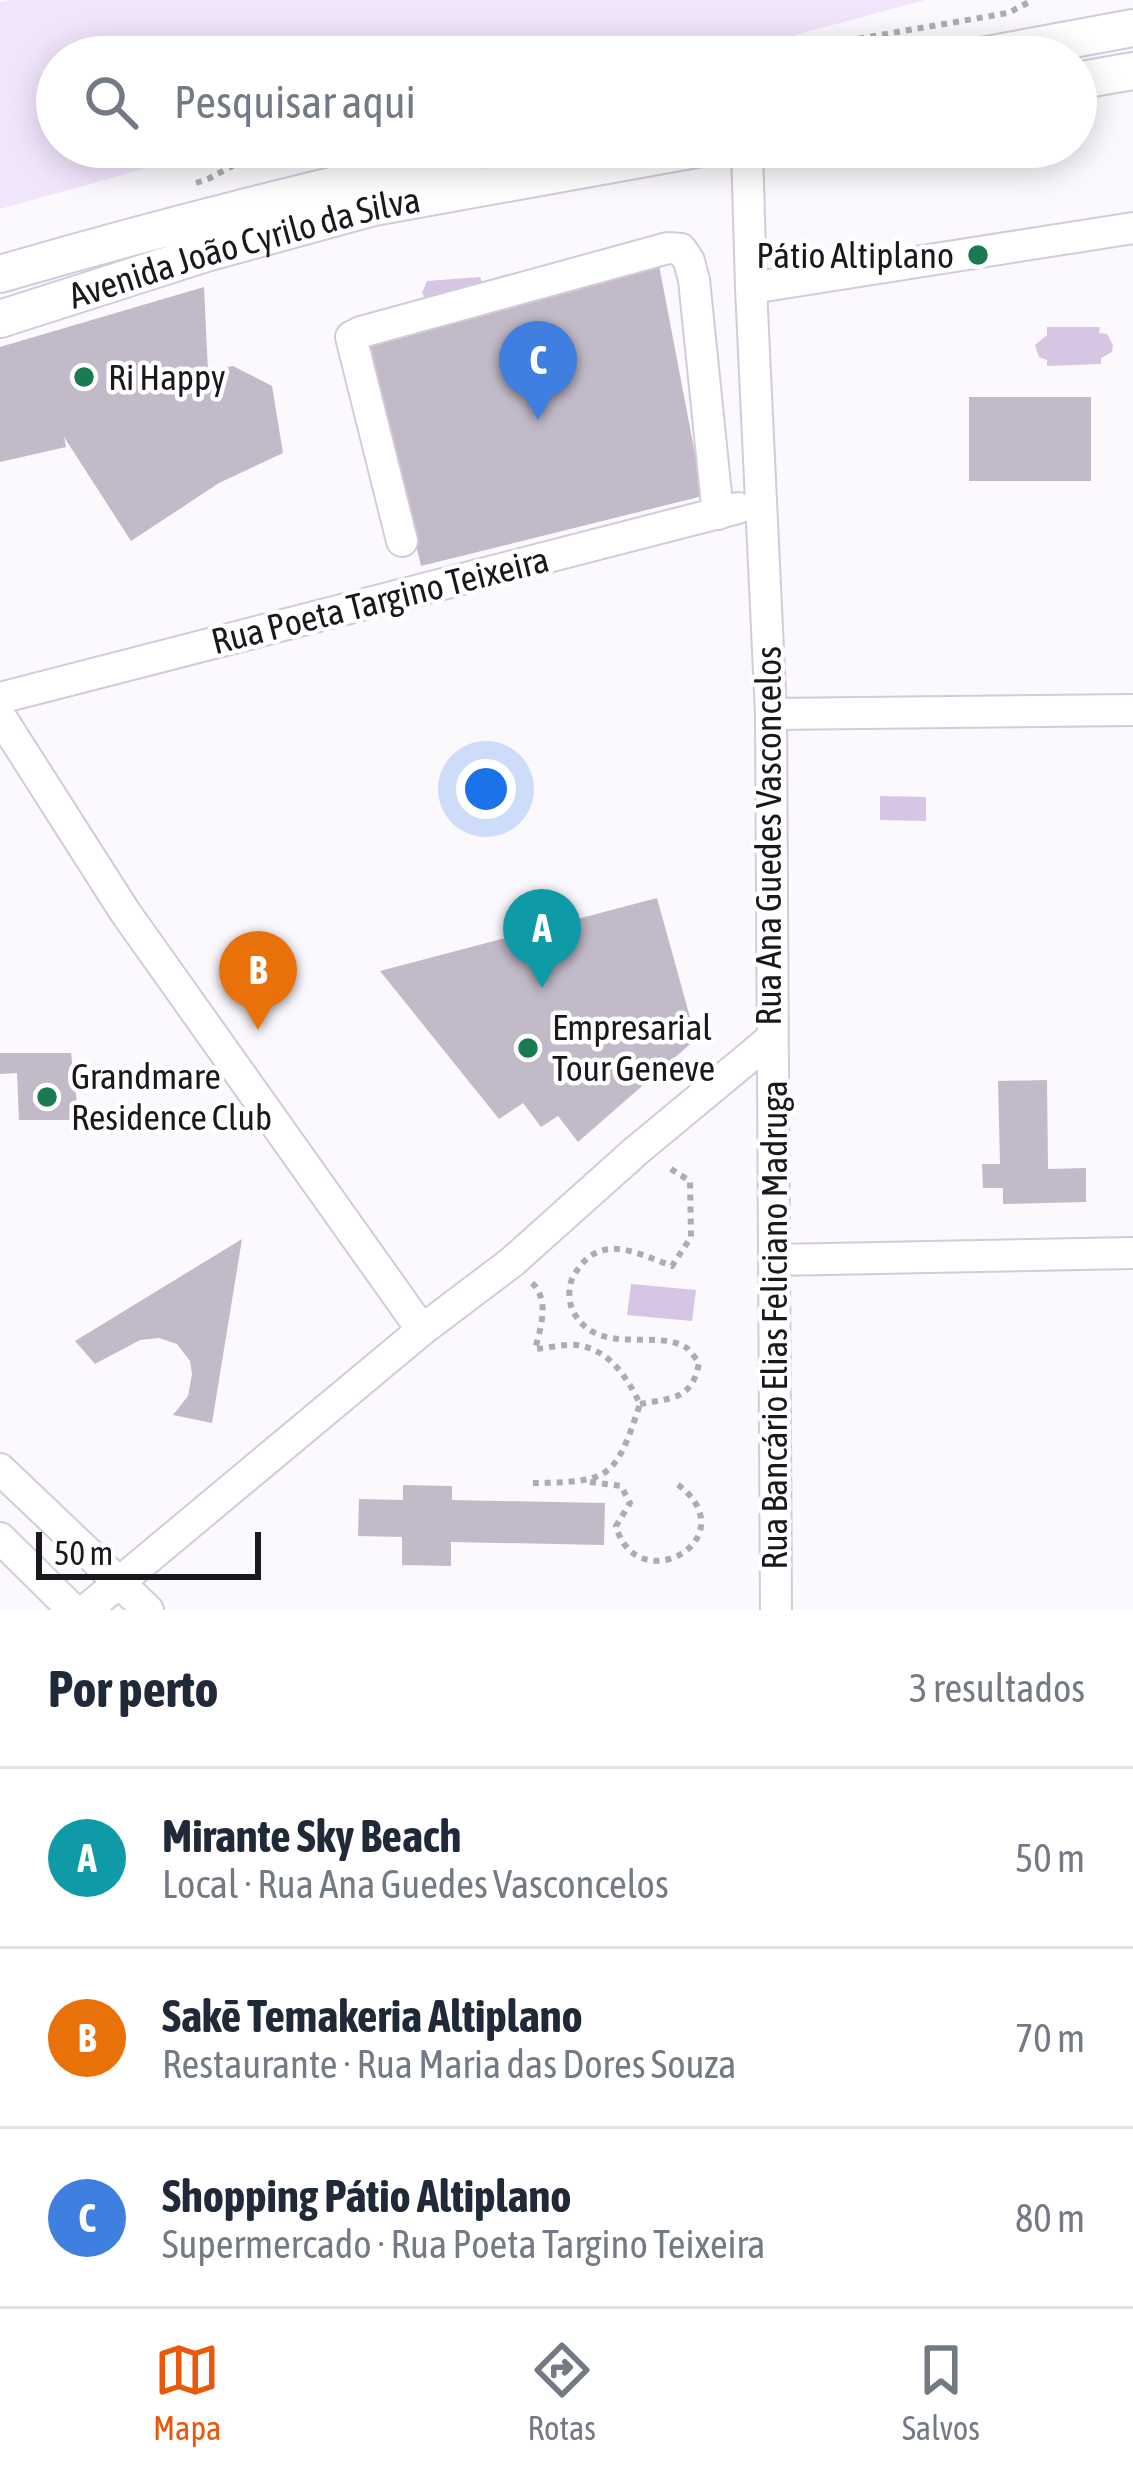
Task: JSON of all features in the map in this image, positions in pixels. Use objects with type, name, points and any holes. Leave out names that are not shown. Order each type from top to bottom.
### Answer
[{"type":"main road","points":[[1090,36],[1133,28]]},
{"type":"main road","points":[[1097,77],[1133,71]]},
{"type":"main road","name":"Avenida João Cyrilo da Silva","points":[[0,274],[122,238],[409,168]]},
{"type":"main road","name":"Avenida João Cyrilo da Silva","points":[[0,319],[206,253],[374,207],[590,168]]},
{"type":"street","name":"Rua Ana Guedes Vasconcelos","points":[[86,1610],[422,1330],[512,1262],[771,1039],[771,714],[748,168]]},
{"type":"street","points":[[751,289],[1133,228]]},
{"type":"street","points":[[402,541],[351,338],[668,248],[681,249],[694,280],[718,514]]},
{"type":"street","name":"Rua Poeta Targino Teixeira","points":[[0,698],[761,503]]},
{"type":"street","points":[[771,714],[1133,710]]},
{"type":"street","points":[[0,716],[125,912],[422,1330]]},
{"type":"street","name":"Rua Bancário Elias Feliciano Madruga","points":[[771,1039],[776,1610]]},
{"type":"street","points":[[776,1261],[1133,1253]]},
{"type":"street","points":[[0,1469],[148,1610]]},
{"type":"street","points":[[0,1538],[73,1610]]},
{"type":"path","points":[[874,36],[1008,13],[1033,0]]},
{"type":"path","points":[[636,1151],[690,1180],[691,1237],[672,1266],[629,1249],[597,1250],[584,1259],[569,1282],[571,1310],[587,1328],[610,1338],[670,1343],[688,1349],[699,1363],[695,1382],[680,1396],[640,1404]]},
{"type":"path","points":[[512,1262],[540,1291],[543,1320],[535,1349],[576,1345],[607,1357],[629,1381],[640,1404],[626,1448],[610,1470],[586,1482]]},
{"type":"path","points":[[533,1483],[622,1486],[630,1503],[616,1526],[619,1538],[626,1550],[660,1562],[689,1550],[703,1520],[692,1493],[673,1481]]},
{"type":"shaded area","points":[[925,0],[792,36],[36,36],[36,168],[147,168],[0,209],[0,2]]},
{"type":"shaded area","points":[[480,277],[484,287],[430,306],[422,293],[427,281]]},
{"type":"shaded area","points":[[1047,327],[1100,327],[1099,333],[1107,334],[1113,345],[1112,352],[1101,358],[1101,364],[1047,366],[1035,345],[1047,335]]},
{"type":"shaded area","points":[[880,796],[926,797],[926,821],[880,820]]},
{"type":"shaded area","points":[[631,1284],[696,1290],[692,1321],[627,1315]]},
{"type":"building","points":[[659,265],[703,496],[421,566],[370,343]]},
{"type":"building","points":[[204,287],[208,371],[233,366],[272,386],[283,453],[219,483],[131,541],[64,437],[66,447],[0,462],[0,347]]},
{"type":"building","points":[[969,397],[1091,397],[1091,481],[969,481]]},
{"type":"building","points":[[657,898],[696,1039],[578,1142],[558,1116],[541,1127],[523,1103],[499,1119],[380,971]]},
{"type":"building","name":"Grandmare Residence Club","points":[[0,1053],[71,1053],[79,1120],[19,1120],[17,1073],[0,1074]]},
{"type":"building","points":[[1047,1080],[1048,1169],[1086,1168],[1086,1202],[1003,1204],[1003,1188],[983,1188],[982,1164],[1000,1164],[998,1081]]},
{"type":"building","points":[[242,1239],[212,1423],[173,1415],[188,1396],[192,1374],[190,1361],[177,1344],[159,1338],[140,1340],[95,1364],[75,1341]]},
{"type":"building","points":[[403,1485],[452,1486],[452,1500],[605,1503],[604,1545],[451,1542],[451,1566],[402,1565],[402,1537],[358,1536],[359,1499],[403,1500]]},
{"type":"place","name":"Pátio Altiplano","points":[[978,255]]},
{"type":"place","name":"Ri Happy","points":[[84,377]]},
{"type":"place","name":"Shopping Pátio Altiplano","points":[[538,420]]},
{"type":"place","name":"Mirante Sky Beach","points":[[542,988]]},
{"type":"place","name":"Sakē Temakeria Altiplano","points":[[258,1030]]},
{"type":"place","name":"Empresarial Tour Geneve","points":[[528,1048]]},
{"type":"place","name":"Grandmare Residence Club","points":[[47,1097]]}]
